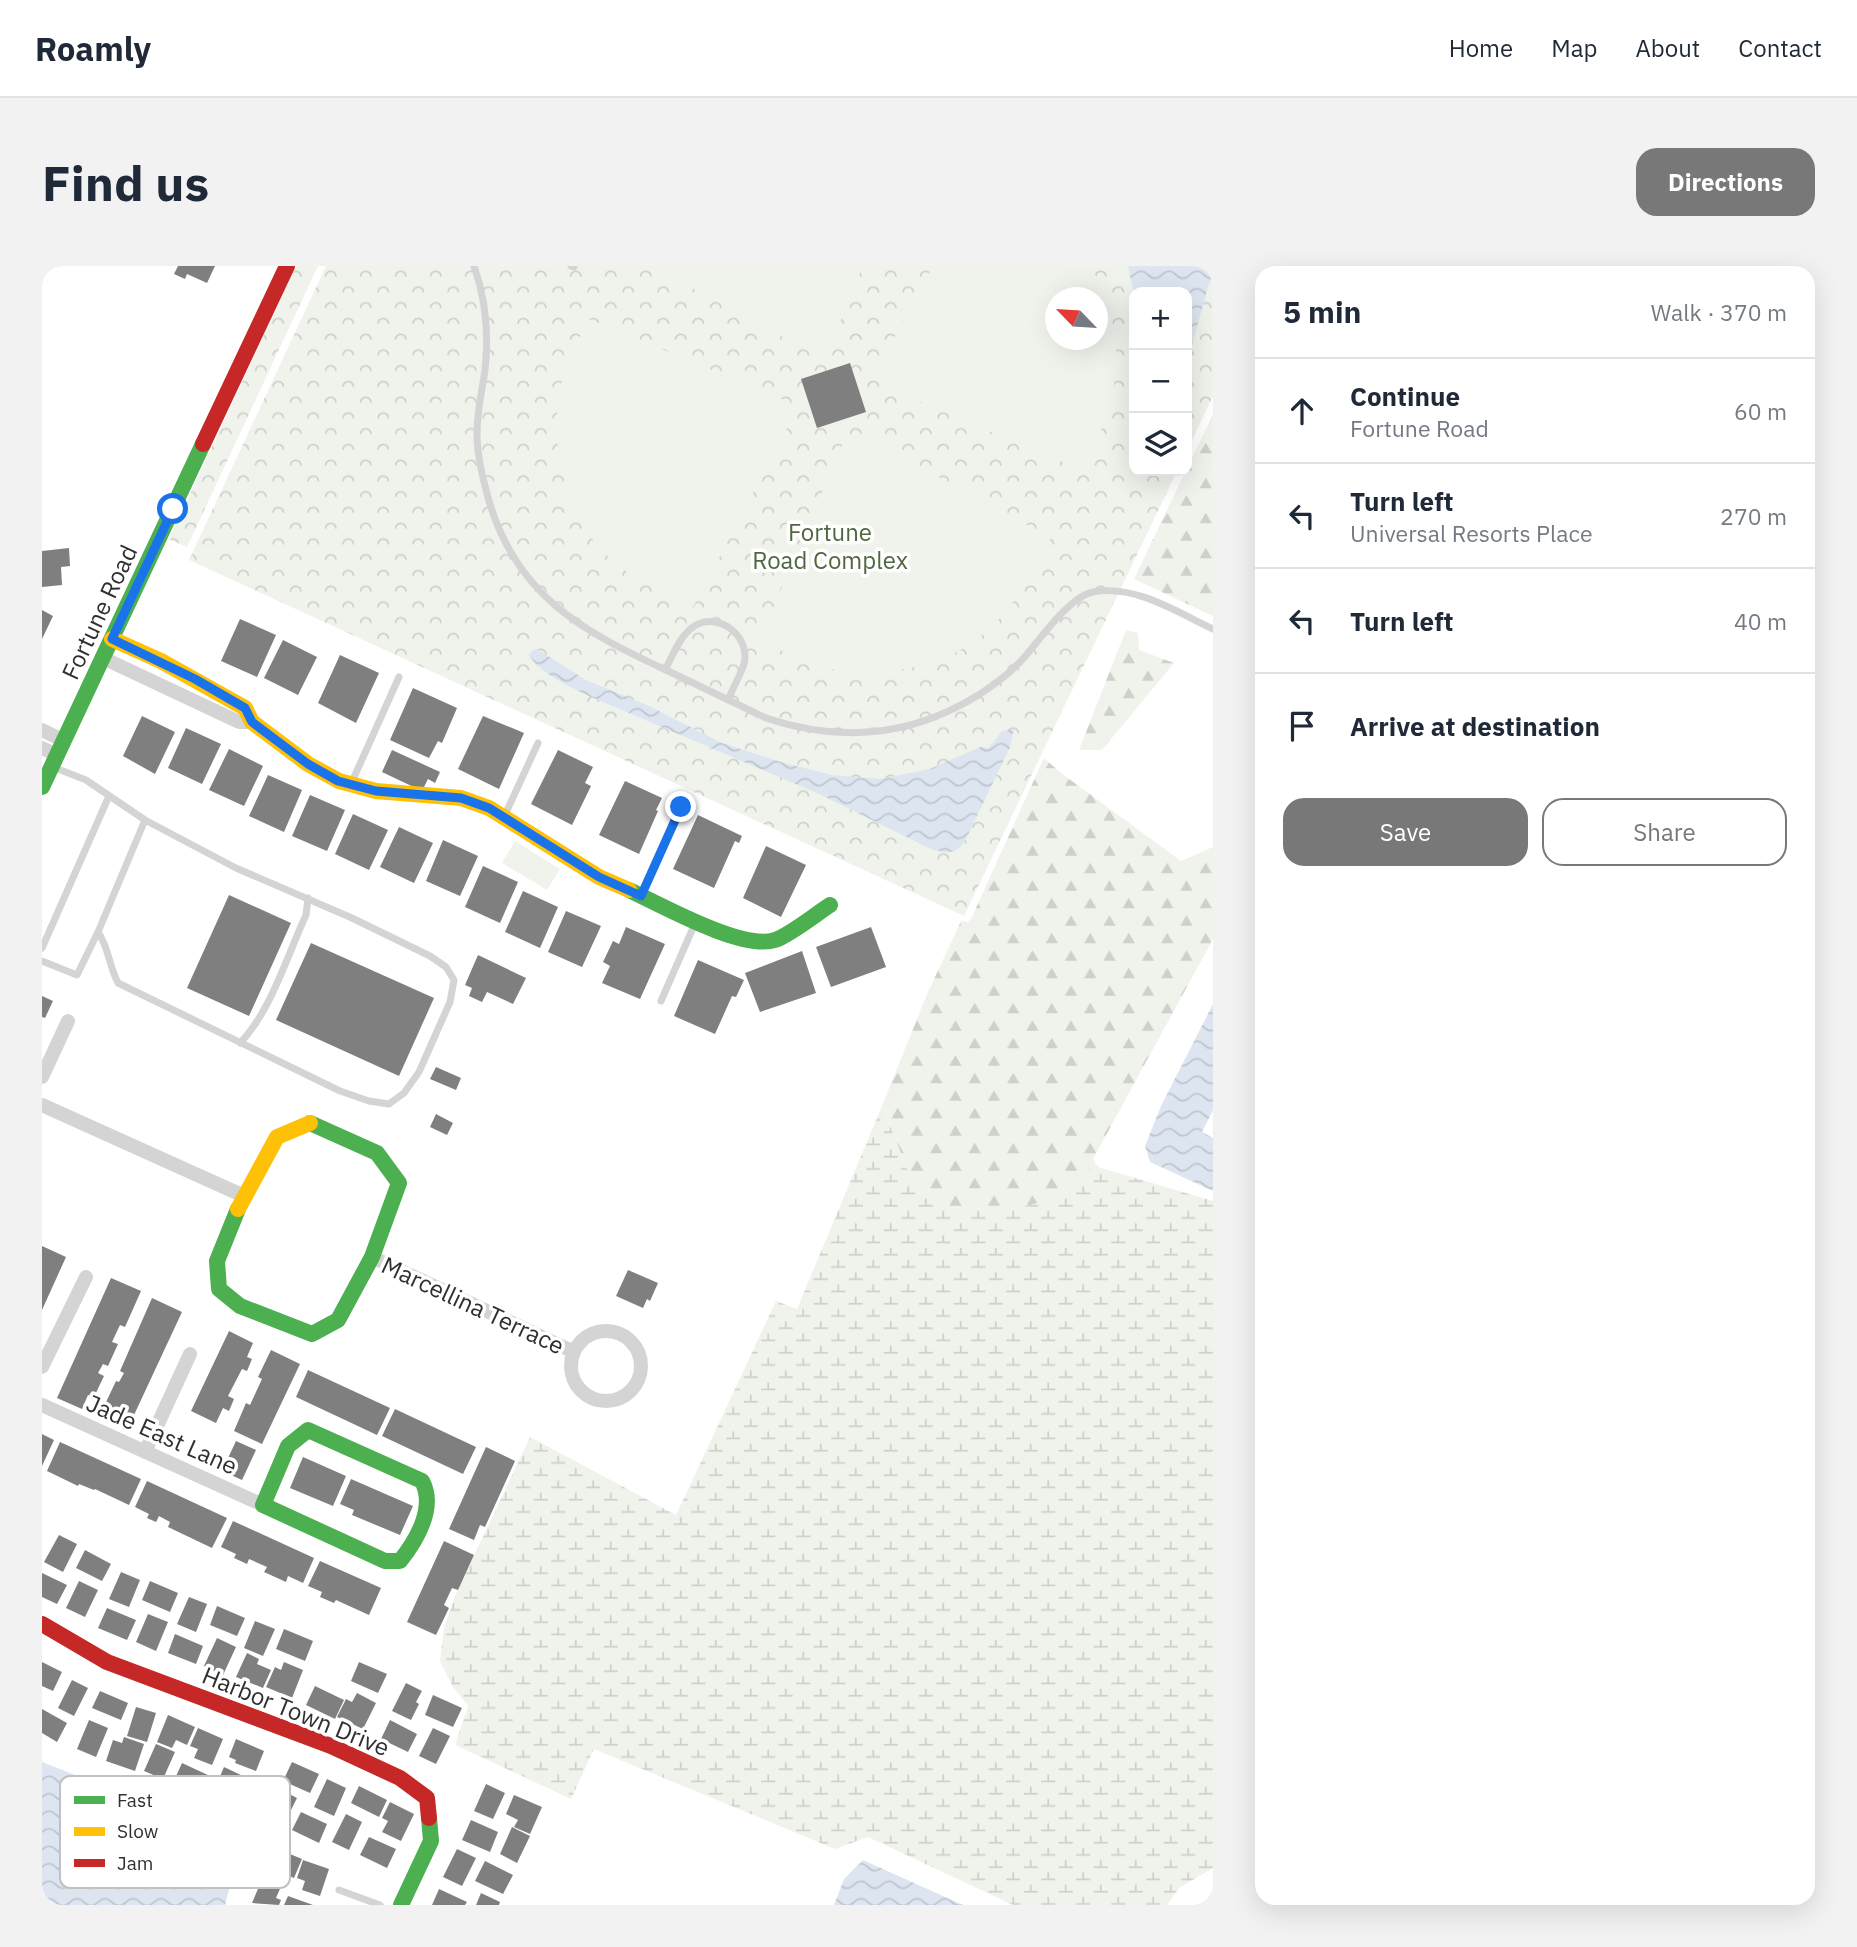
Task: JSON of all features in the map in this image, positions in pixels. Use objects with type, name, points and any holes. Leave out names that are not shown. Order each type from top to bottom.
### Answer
[{"type":"street","name":"Fortune Road","points":[[42,787],[287,266]]},
{"type":"street","points":[[112,639],[187,675],[223,705]]},
{"type":"street","points":[[103,658],[179,694],[245,708],[252,722],[308,764],[338,781],[376,791],[461,798],[489,808],[599,877],[726,934],[749,941],[775,940],[830,905]]},
{"type":"street","points":[[42,730],[58,754]]},
{"type":"street","points":[[42,748],[58,754]]},
{"type":"street","points":[[42,1077],[68,1021]]},
{"type":"street","points":[[42,1105],[244,1196]]},
{"type":"street","points":[[310,1123],[377,1153],[399,1183],[372,1257],[338,1320],[312,1334],[240,1306],[219,1289],[217,1261],[244,1196],[277,1137],[310,1123]]},
{"type":"street","name":"Marcellina Terrace","points":[[372,1257],[574,1352]]},
{"type":"street","points":[[42,1367],[86,1277]]},
{"type":"street","points":[[602,1331],[614,1332],[634,1345],[640,1356],[639,1379],[625,1396],[614,1400],[593,1398],[576,1384],[572,1363],[574,1352],[581,1342],[591,1335],[602,1331]]},
{"type":"street","points":[[145,1452],[190,1354]]},
{"type":"street","name":"Jade East Lane","points":[[42,1405],[385,1561],[400,1561],[408,1552],[428,1507],[428,1491],[422,1481],[308,1430],[288,1446],[263,1505]]},
{"type":"street","name":"Harbor Town Drive","points":[[42,1625],[107,1662],[331,1746],[400,1778],[427,1798],[431,1841],[401,1905]]},
{"type":"lane","points":[[474,266],[483,291],[487,341],[477,435],[482,477],[492,512],[505,544],[523,572],[563,614],[607,643],[728,700],[792,726],[825,732],[860,734],[892,731],[962,706],[1019,664],[1073,603],[1091,592],[1118,591],[1147,598],[1213,629]]},
{"type":"lane","points":[[665,670],[683,637],[697,625],[716,621],[737,632],[744,646],[744,663],[728,700]]},
{"type":"lane","points":[[179,694],[187,675]]},
{"type":"lane","points":[[351,785],[399,677]]},
{"type":"lane","points":[[504,817],[538,743]]},
{"type":"lane","points":[[58,754],[86,780],[145,820],[236,868],[308,898],[430,956],[446,967],[454,980],[450,1002],[424,1061],[404,1093],[389,1104],[369,1101],[340,1091],[118,983],[110,968],[107,946],[98,932]]},
{"type":"lane","points":[[42,948],[109,796]]},
{"type":"lane","points":[[641,896],[681,807]]},
{"type":"lane","points":[[42,961],[77,975],[145,820]]},
{"type":"lane","points":[[240,1043],[252,1031],[264,1008],[306,915],[308,898]]},
{"type":"lane","points":[[661,1000],[696,921]]},
{"type":"lane","points":[[339,1890],[380,1905]]},
{"type":"green space","points":[[296,266],[318,266],[187,547],[169,539]]},
{"type":"green space","name":"Fortune Road Complex","points":[[326,266],[1213,266],[1213,396],[1192,440],[1192,287],[1129,287],[1129,476],[1175,476],[964,916],[189,560]]},
{"type":"green space","points":[[652,266],[863,266],[830,346],[812,353]]},
{"type":"green space","points":[[933,266],[1091,266],[1100,287],[1045,287],[1045,350],[1108,350],[1108,308],[1112,321],[1116,369],[1112,392],[1106,417],[1084,471],[885,387],[878,367]]},
{"type":"green space","points":[[589,319],[787,401],[792,419],[693,607],[643,582],[615,563],[597,545],[572,501],[559,452],[558,401],[565,369]]},
{"type":"green space","points":[[1213,414],[1213,616],[1134,579],[1183,476],[1192,476],[1192,458]]},
{"type":"green space","points":[[862,435],[1051,538],[1009,607],[973,642],[951,655],[926,664],[870,673],[844,672],[822,666],[759,641],[844,441]]},
{"type":"green space","points":[[1126,630],[1138,633],[1139,650],[1174,663],[1102,750],[1079,750]]},
{"type":"green space","points":[[1044,758],[1181,861],[1213,847],[1213,939],[1093,1159],[1096,1164],[1047,1201],[1008,1210],[951,1207],[910,1176],[882,1106],[928,992],[961,921],[968,922],[971,919]]},
{"type":"green space","points":[[515,841],[560,869],[547,890],[502,863]]},
{"type":"green space","points":[[882,1106],[910,1176],[951,1207],[1008,1210],[1047,1201],[1096,1164],[1098,1167],[1213,1201],[1213,1868],[1179,1888],[1167,1905],[1013,1905],[868,1837],[835,1849],[594,1749],[571,1799],[455,1745],[468,1706],[453,1687],[440,1661],[444,1627],[456,1594],[530,1437],[676,1515],[776,1301],[797,1309]]},
{"type":"water","points":[[1128,266],[1213,266],[1213,276],[1192,345],[1192,287],[1133,287]]},
{"type":"water","points":[[537,649],[586,680],[649,706],[722,743],[832,775],[880,779],[930,769],[980,747],[989,748],[1002,731],[1014,729],[1010,747],[962,846],[955,851],[938,851],[819,794],[573,688],[548,674],[534,662],[529,655]]},
{"type":"water","points":[[1213,1004],[1213,1110],[1202,1132],[1213,1138],[1213,1191],[1150,1162],[1145,1146],[1161,1106]]},
{"type":"water","points":[[42,1762],[78,1776],[60,1776],[60,1888],[229,1888],[225,1905],[42,1905]]},
{"type":"water","points":[[863,1860],[963,1905],[834,1905],[844,1879]]},
{"type":"building","points":[[178,266],[215,266],[207,283],[187,274],[185,279],[174,274]]},
{"type":"building","points":[[850,363],[866,412],[817,428],[801,379]]},
{"type":"building","points":[[69,548],[70,566],[61,567],[62,585],[42,587],[42,551]]},
{"type":"building","points":[[42,610],[53,616],[42,639]]},
{"type":"building","points":[[240,619],[276,635],[257,677],[221,661]]},
{"type":"building","points":[[283,640],[317,657],[298,695],[264,678]]},
{"type":"building","points":[[340,655],[379,673],[356,723],[318,703]]},
{"type":"building","points":[[413,688],[457,708],[442,743],[438,741],[429,758],[390,740]]},
{"type":"building","points":[[142,716],[175,732],[155,774],[123,756]]},
{"type":"building","points":[[483,716],[524,733],[499,789],[458,769]]},
{"type":"building","points":[[186,728],[221,744],[202,784],[168,768]]},
{"type":"building","points":[[229,749],[263,766],[244,806],[209,790]]},
{"type":"building","points":[[392,750],[440,772],[435,783],[428,779],[422,791],[382,772]]},
{"type":"building","points":[[558,750],[593,767],[585,783],[591,786],[572,825],[531,804]]},
{"type":"building","points":[[268,775],[302,790],[284,832],[249,816]]},
{"type":"building","points":[[625,781],[662,798],[639,854],[599,835]]},
{"type":"building","points":[[310,795],[345,810],[327,851],[292,836]]},
{"type":"building","points":[[353,814],[388,830],[369,870],[335,854]]},
{"type":"building","points":[[698,815],[742,836],[739,843],[735,841],[714,888],[673,869]]},
{"type":"building","points":[[399,827],[433,843],[414,883],[380,867]]},
{"type":"building","points":[[443,840],[478,856],[460,896],[426,881]]},
{"type":"building","points":[[766,846],[806,865],[781,917],[743,898]]},
{"type":"building","points":[[483,866],[518,882],[500,923],[465,907]]},
{"type":"building","points":[[523,891],[558,907],[540,948],[505,932]]},
{"type":"building","points":[[229,895],[291,923],[249,1016],[187,988]]},
{"type":"building","points":[[566,911],[601,926],[582,967],[548,952]]},
{"type":"building","points":[[626,927],[665,944],[640,999],[602,983],[610,966],[603,962],[613,941],[619,944]]},
{"type":"building","points":[[871,927],[886,967],[831,987],[816,947]]},
{"type":"building","points":[[311,943],[434,998],[399,1076],[276,1020]]},
{"type":"building","points":[[802,951],[816,993],[760,1012],[745,973]]},
{"type":"building","points":[[478,955],[526,978],[513,1004],[487,992],[482,1002],[469,996],[472,988],[465,985]]},
{"type":"building","points":[[698,960],[744,980],[736,997],[732,996],[715,1034],[674,1016]]},
{"type":"building","points":[[42,996],[53,1001],[45,1018],[42,1017]]},
{"type":"building","points":[[436,1067],[461,1078],[456,1090],[430,1079]]},
{"type":"building","points":[[436,1114],[453,1123],[447,1135],[430,1127]]},
{"type":"building","points":[[42,1246],[66,1257],[42,1310]]},
{"type":"building","points":[[628,1270],[658,1283],[650,1301],[647,1299],[643,1308],[616,1296]]},
{"type":"building","points":[[111,1278],[141,1291],[125,1327],[120,1325],[112,1342],[118,1344],[108,1366],[103,1364],[98,1373],[104,1376],[94,1397],[88,1395],[82,1409],[57,1398]]},
{"type":"building","points":[[152,1298],[182,1312],[127,1430],[99,1417],[116,1381],[119,1382],[124,1373],[120,1371]]},
{"type":"building","points":[[229,1331],[253,1343],[247,1357],[252,1359],[247,1371],[242,1369],[228,1396],[234,1399],[229,1411],[223,1408],[216,1423],[191,1411]]},
{"type":"building","points":[[271,1350],[300,1364],[262,1444],[234,1431],[246,1403],[250,1405],[262,1379],[258,1377]]},
{"type":"building","points":[[308,1370],[390,1408],[377,1435],[296,1397]]},
{"type":"building","points":[[395,1409],[476,1447],[463,1474],[382,1436]]},
{"type":"building","points":[[42,1434],[54,1440],[42,1466]]},
{"type":"building","points":[[236,1441],[256,1450],[242,1480],[222,1471]]},
{"type":"building","points":[[60,1442],[141,1479],[129,1505],[47,1471]]},
{"type":"building","points":[[486,1447],[515,1461],[485,1527],[480,1525],[474,1540],[449,1529]]},
{"type":"building","points":[[303,1457],[346,1476],[333,1506],[290,1488]]},
{"type":"building","points":[[351,1479],[413,1506],[400,1535],[352,1515],[354,1510],[340,1504]]},
{"type":"building","points":[[147,1481],[227,1518],[212,1548],[168,1527],[170,1522],[159,1516],[156,1522],[147,1518],[149,1514],[135,1507]]},
{"type":"building","points":[[233,1521],[314,1558],[303,1583],[288,1576],[286,1582],[264,1572],[267,1567],[249,1559],[247,1564],[234,1558],[236,1554],[221,1547]]},
{"type":"building","points":[[59,1535],[77,1544],[63,1572],[44,1562]]},
{"type":"building","points":[[444,1541],[474,1555],[458,1590],[452,1588],[444,1605],[449,1608],[436,1635],[407,1622]]},
{"type":"building","points":[[85,1550],[111,1564],[102,1581],[76,1568]]},
{"type":"building","points":[[320,1561],[381,1588],[369,1615],[336,1600],[334,1603],[320,1597],[322,1592],[308,1586]]},
{"type":"building","points":[[121,1572],[140,1580],[129,1607],[109,1599]]},
{"type":"building","points":[[42,1573],[67,1585],[57,1604],[42,1597]]},
{"type":"building","points":[[79,1581],[98,1590],[85,1617],[66,1608]]},
{"type":"building","points":[[150,1581],[178,1593],[170,1612],[142,1600]]},
{"type":"building","points":[[189,1597],[207,1604],[196,1632],[177,1624]]},
{"type":"building","points":[[217,1606],[245,1618],[237,1636],[210,1625]]},
{"type":"building","points":[[107,1608],[136,1620],[127,1640],[98,1628]]},
{"type":"building","points":[[148,1614],[168,1622],[156,1651],[136,1642]]},
{"type":"building","points":[[255,1621],[275,1629],[263,1656],[244,1648]]},
{"type":"building","points":[[284,1629],[313,1641],[305,1661],[276,1649]]},
{"type":"building","points":[[175,1634],[203,1646],[196,1664],[168,1653]]},
{"type":"building","points":[[217,1638],[236,1647],[223,1675],[204,1666]]},
{"type":"building","points":[[247,1653],[259,1659],[257,1664],[271,1670],[263,1688],[236,1677]]},
{"type":"building","points":[[42,1662],[62,1672],[53,1691],[42,1686]]},
{"type":"building","points":[[284,1662],[303,1670],[292,1698],[266,1687],[275,1667],[281,1670]]},
{"type":"building","points":[[359,1662],[387,1674],[378,1693],[351,1681]]},
{"type":"building","points":[[72,1680],[88,1688],[74,1716],[58,1708]]},
{"type":"building","points":[[406,1683],[422,1691],[411,1720],[392,1711]]},
{"type":"building","points":[[315,1686],[344,1700],[335,1719],[306,1705]]},
{"type":"building","points":[[100,1691],[128,1703],[121,1720],[92,1708]]},
{"type":"building","points":[[357,1693],[376,1703],[363,1729],[337,1717],[346,1699],[352,1702]]},
{"type":"building","points":[[433,1695],[462,1708],[453,1727],[425,1715]]},
{"type":"building","points":[[136,1707],[156,1713],[147,1742],[127,1736]]},
{"type":"building","points":[[42,1709],[67,1723],[57,1742],[42,1733]]},
{"type":"building","points":[[168,1715],[195,1727],[187,1745],[176,1740],[172,1748],[157,1742]]},
{"type":"building","points":[[89,1720],[108,1728],[96,1757],[77,1749]]},
{"type":"building","points":[[390,1720],[417,1734],[408,1752],[381,1739]]},
{"type":"building","points":[[198,1728],[223,1739],[212,1765],[194,1758],[198,1749],[190,1746]]},
{"type":"building","points":[[433,1728],[450,1736],[436,1764],[419,1756]]},
{"type":"building","points":[[124,1737],[144,1744],[135,1771],[106,1761],[113,1740],[122,1743]]},
{"type":"building","points":[[236,1739],[264,1751],[256,1771],[235,1763],[236,1760],[229,1757]]},
{"type":"building","points":[[156,1744],[175,1752],[164,1776],[144,1771]]},
{"type":"building","points":[[292,1762],[319,1774],[310,1793],[290,1784],[290,1776],[285,1776]]},
{"type":"building","points":[[182,1763],[210,1776],[176,1776]]},
{"type":"building","points":[[224,1767],[243,1776],[220,1776]]},
{"type":"building","points":[[327,1779],[346,1788],[334,1816],[314,1807]]},
{"type":"building","points":[[486,1784],[505,1793],[493,1819],[474,1811]]},
{"type":"building","points":[[359,1786],[387,1800],[379,1817],[351,1803]]},
{"type":"building","points":[[290,1794],[297,1798],[290,1812]]},
{"type":"building","points":[[514,1795],[542,1807],[530,1834],[514,1827],[518,1820],[506,1814]]},
{"type":"building","points":[[390,1802],[414,1814],[401,1841],[382,1832],[388,1821],[382,1818]]},
{"type":"building","points":[[301,1812],[327,1824],[319,1843],[292,1830]]},
{"type":"building","points":[[346,1814],[362,1822],[349,1850],[332,1842]]},
{"type":"building","points":[[471,1820],[498,1832],[490,1852],[462,1840]]},
{"type":"building","points":[[512,1827],[530,1836],[517,1863],[500,1854]]},
{"type":"building","points":[[369,1837],[396,1849],[387,1868],[360,1855]]},
{"type":"building","points":[[457,1849],[476,1858],[462,1886],[443,1877]]},
{"type":"building","points":[[290,1854],[302,1859],[294,1878],[290,1876]]},
{"type":"building","points":[[303,1860],[329,1869],[320,1896],[302,1890],[305,1881],[297,1878]]},
{"type":"building","points":[[485,1861],[513,1875],[503,1894],[475,1881]]},
{"type":"building","points":[[258,1888],[280,1888],[276,1898],[281,1900],[279,1905],[252,1903]]},
{"type":"building","points":[[439,1889],[467,1902],[465,1905],[432,1905]]},
{"type":"building","points":[[481,1893],[500,1902],[499,1905],[476,1905]]},
{"type":"building","points":[[288,1896],[313,1905],[284,1905]]},
{"type":"traffic: fast","points":[[42,787],[203,444]]},
{"type":"traffic: fast","points":[[629,890],[702,925],[743,939],[761,942],[781,937],[830,905]]},
{"type":"traffic: fast","points":[[238,1209],[217,1261],[219,1289],[240,1306],[312,1334],[338,1320],[372,1257],[399,1183],[377,1153],[310,1123]]},
{"type":"traffic: fast","points":[[308,1430],[422,1481],[427,1502],[423,1523],[400,1561],[385,1561],[263,1505],[288,1446],[308,1430]]},
{"type":"traffic: fast","points":[[401,1905],[431,1841],[429,1818]]},
{"type":"traffic: slow","points":[[112,639],[161,661],[245,708],[252,722],[308,764],[339,781],[376,791],[461,798],[489,808],[599,877],[629,890]]},
{"type":"traffic: slow","points":[[238,1209],[277,1137],[310,1123]]},
{"type":"traffic: jam","points":[[203,444],[287,266]]},
{"type":"traffic: jam","points":[[42,1624],[107,1662],[331,1746],[400,1778],[427,1798],[429,1818]]},
{"type":"route","points":[[173,509],[112,639],[195,679],[245,708],[252,722],[308,764],[338,781],[376,791],[461,798],[489,808],[599,877],[641,896],[681,807]]}]
